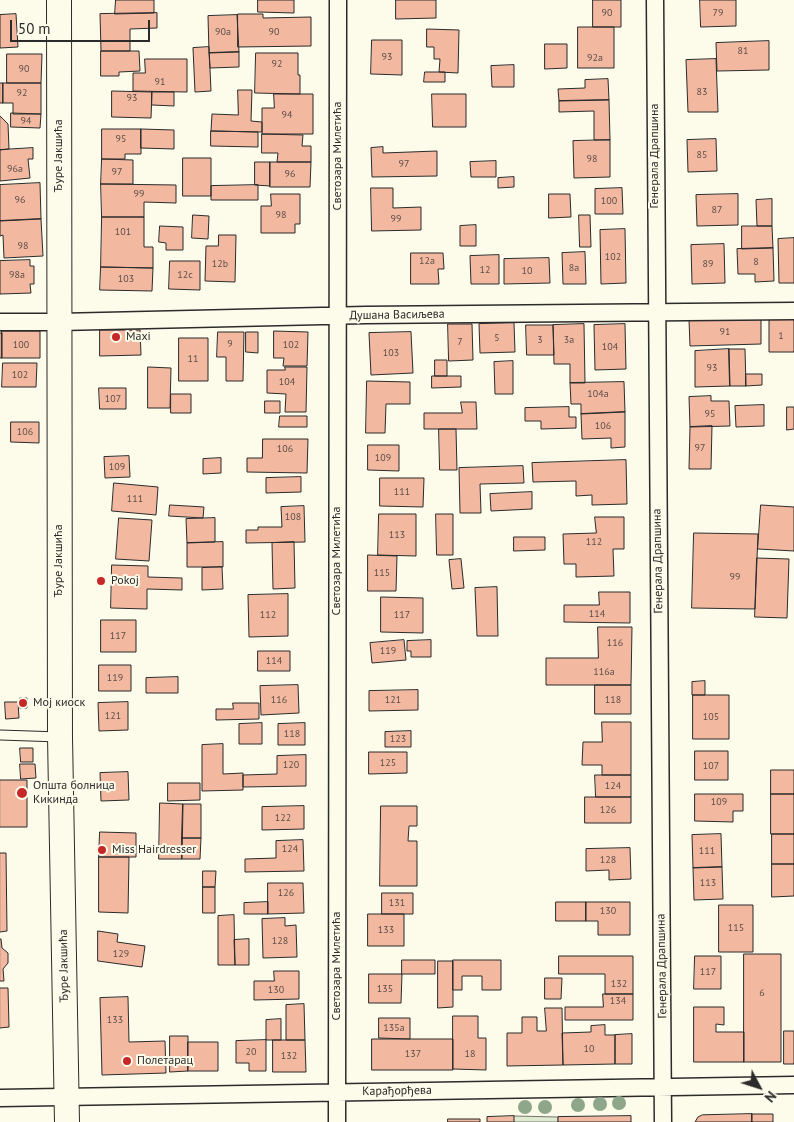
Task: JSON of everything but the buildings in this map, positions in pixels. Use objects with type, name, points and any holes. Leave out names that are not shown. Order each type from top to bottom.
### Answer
[{"type":"main road","name":"Ђуре Јакшића","points":[[59,0],[60,737],[67,1122]]},
{"type":"street","name":"Светозара Милетића","points":[[337,1122],[338,0]]},
{"type":"street","name":"Генерала Драпшина","points":[[655,0],[663,1122]]},
{"type":"street","name":"Душана Васиљева","points":[[0,322],[794,311]]},
{"type":"street","name":"Карађорђева","points":[[0,1098],[794,1085]]},
{"type":"lane","points":[[0,735],[60,737]]},
{"type":"green space","points":[[514,1116],[558,1117],[558,1122],[514,1122]]},
{"type":"place","name":"Maxi","points":[[116,337]]},
{"type":"place","name":"Pokoj","points":[[101,581]]},
{"type":"place","name":"Мој киоск","points":[[23,703]]},
{"type":"place","name":"Општа болница Кикинда","points":[[22,793]]},
{"type":"place","name":"Miss Hairdresser","points":[[102,850]]},
{"type":"place","name":"Полетарац","points":[[127,1061]]}]
